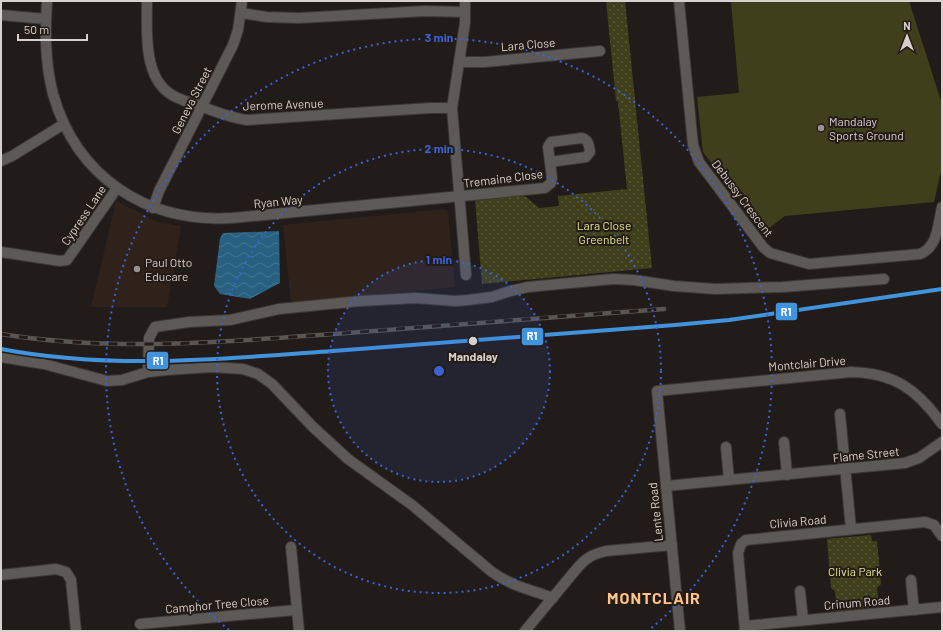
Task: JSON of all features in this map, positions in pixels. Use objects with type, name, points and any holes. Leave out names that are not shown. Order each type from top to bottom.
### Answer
[{"type":"street","name":"Ryan Way","points":[[47,1],[47,63],[53,94],[64,124],[88,160],[117,188],[140,202],[153,208],[178,215],[219,219],[459,197]]},
{"type":"street","name":"Jerome Avenue","points":[[147,1],[147,34],[149,53],[156,78],[162,87],[170,94],[236,119],[247,120],[430,108],[452,108]]},
{"type":"street","name":"Geneva Street","points":[[153,208],[159,191],[233,45],[242,1]]},
{"type":"street","points":[[465,1],[459,62],[452,108],[466,275]]},
{"type":"street","name":"Debussy Crescent","points":[[679,1],[695,154],[699,162],[746,225],[763,247],[770,253],[810,264],[920,254],[929,249],[934,241],[942,207]]},
{"type":"street","points":[[240,13],[267,17],[299,18],[425,11],[465,12]]},
{"type":"street","points":[[1,15],[46,19]]},
{"type":"street","name":"Lara Close","points":[[459,62],[485,62],[600,51]]},
{"type":"street","points":[[1,161],[12,156],[64,124]]},
{"type":"street","name":"Tremaine Close","points":[[459,197],[545,188],[551,183],[550,162]]},
{"type":"street","name":"Cypress Lane","points":[[1,252],[60,261],[67,260],[117,188]]},
{"type":"street","points":[[148,372],[149,338],[155,327],[189,322],[230,320],[279,309],[394,299],[416,298],[455,301],[492,297],[528,287],[613,279],[715,289],[783,287],[884,279]]},
{"type":"street","points":[[1,357],[59,368],[107,381],[129,378],[148,372],[217,367],[248,370],[258,374],[272,384],[329,442],[348,459],[433,522],[457,544],[503,580],[516,586],[553,598]]},
{"type":"street","name":"Montclair Drive","points":[[657,391],[862,372],[885,377],[911,390],[926,403],[942,424]]},
{"type":"street","name":"Lente Road","points":[[657,391],[680,631]]},
{"type":"street","points":[[840,414],[851,530]]},
{"type":"street","points":[[784,442],[787,475]]},
{"type":"street","name":"Flame Street","points":[[666,486],[910,462],[919,458],[942,442]]},
{"type":"street","points":[[726,447],[729,480]]},
{"type":"street","name":"Clivia Road","points":[[745,628],[738,553],[739,546],[749,539],[925,522],[934,525],[942,536]]},
{"type":"street","points":[[525,631],[587,557],[596,553],[672,545]]},
{"type":"street","points":[[291,547],[298,631]]},
{"type":"street","points":[[1,575],[56,569],[66,572],[71,580],[76,631]]},
{"type":"street","points":[[912,580],[914,610]]},
{"type":"street","points":[[800,591],[802,620]]},
{"type":"street","name":"Crinum Road","points":[[745,628],[802,620],[942,607]]},
{"type":"street","name":"Camphor Tree Close","points":[[140,624],[296,610]]},
{"type":"shaded area","name":"Paul Otto Educare","points":[[116,201],[158,222],[181,226],[167,307],[91,307]]},
{"type":"shaded area","points":[[444,209],[448,211],[455,287],[291,303],[283,225]]},
{"type":"green space","name":"Lara Close Greenbelt","points":[[606,1],[625,1],[652,268],[482,284],[475,199],[520,194],[539,208],[559,206],[558,196],[627,189]]},
{"type":"green space","name":"Mandalay Sports Ground","points":[[909,1],[942,104],[942,167],[934,202],[785,216],[764,232],[703,152],[697,97],[739,93],[731,2]]},
{"type":"green space","name":"Clivia Park","points":[[871,535],[872,541],[877,541],[881,584],[877,588],[879,607],[837,611],[835,591],[831,588],[827,539]]},
{"type":"water","points":[[279,231],[280,283],[250,299],[220,294],[214,286],[220,238],[223,233]]},
{"type":"railway","points":[[1,334],[84,343],[168,344],[251,340],[664,309]]},
{"type":"transit line","name":"R1","points":[[1,349],[42,355],[125,361],[167,361],[250,357],[729,320],[942,289]]},
{"type":"place","name":"Mandalay Sports Ground","points":[[821,128]]},
{"type":"place","name":"Paul Otto Educare","points":[[137,269]]},
{"type":"place","name":"Mandalay","points":[[473,341]]},
{"type":"district","name":"MONTCLAIR","points":[[654,597]]}]
